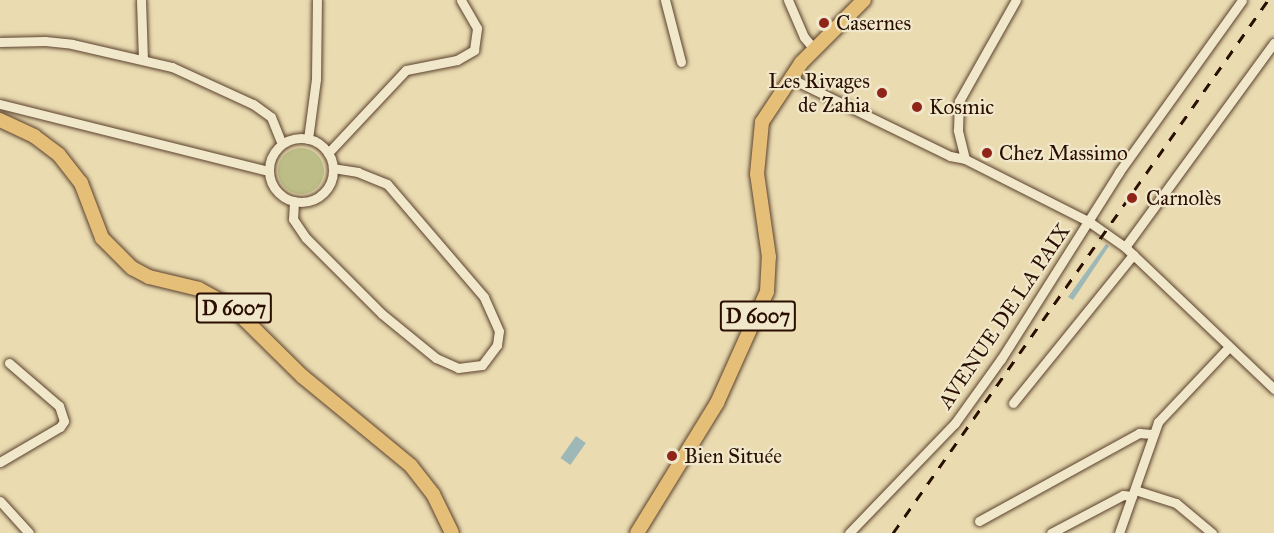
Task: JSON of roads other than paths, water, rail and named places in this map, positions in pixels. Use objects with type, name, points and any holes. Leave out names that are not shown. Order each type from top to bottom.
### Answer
[{"type":"main road","name":"D 6007","points":[[636,533],[717,403],[767,291],[770,257],[756,153],[762,122],[790,78],[814,50],[864,0]]},
{"type":"main road","name":"D 6007","points":[[0,120],[34,136],[59,155],[81,183],[102,238],[132,268],[157,280],[199,289],[225,302],[302,376],[411,466],[433,494],[452,533]]},
{"type":"street","points":[[141,0],[143,60]]},
{"type":"street","points":[[308,139],[316,79],[317,0]]},
{"type":"street","points":[[328,153],[406,70],[457,60],[474,50],[477,28],[461,0]]},
{"type":"street","points":[[665,0],[681,62]]},
{"type":"street","points":[[788,0],[804,37],[814,50]]},
{"type":"street","points":[[965,159],[958,130],[959,101],[1016,0]]},
{"type":"street","name":"AVENUE DE LA PAIX","points":[[849,533],[955,423],[1001,359],[1088,221],[1242,0]]},
{"type":"street","points":[[0,42],[45,41],[143,60],[202,78],[253,104],[271,117],[282,144]]},
{"type":"street","points":[[1125,247],[1274,43]]},
{"type":"street","points":[[790,78],[941,152],[965,159],[1088,221],[1125,247],[1274,389]]},
{"type":"street","points":[[0,104],[269,171]]},
{"type":"street","points":[[308,139],[328,153],[333,168],[329,187],[322,195],[294,201],[277,190],[269,171],[275,152],[282,144],[308,139]]},
{"type":"street","points":[[294,201],[293,219],[306,238],[390,321],[436,358],[458,368],[482,364],[497,345],[499,331],[484,297],[387,184],[358,172],[333,168]]},
{"type":"street","points":[[1013,403],[1133,255]]},
{"type":"street","points":[[1119,533],[1158,422],[1229,347]]},
{"type":"street","points":[[0,462],[60,427],[64,420],[59,406],[9,363]]},
{"type":"street","points":[[979,521],[1139,433],[1152,434]]},
{"type":"street","points":[[1051,533],[1123,495],[1133,493],[1176,503],[1212,533]]},
{"type":"street","points":[[0,501],[29,533]]},
{"type":"water","points":[[1106,244],[1109,246],[1073,300],[1068,297]]},
{"type":"water","points":[[576,436],[586,443],[570,465],[561,458]]},
{"type":"railway","points":[[893,533],[1268,0]]},
{"type":"place","name":"Casernes","points":[[824,23]]},
{"type":"place","name":"Les Rivages de Zahia","points":[[882,93]]},
{"type":"place","name":"Kosmic","points":[[917,107]]},
{"type":"place","name":"Chez Massimo","points":[[987,153]]},
{"type":"place","name":"Carnolès","points":[[1132,198]]},
{"type":"place","name":"Bien Située","points":[[672,456]]}]
